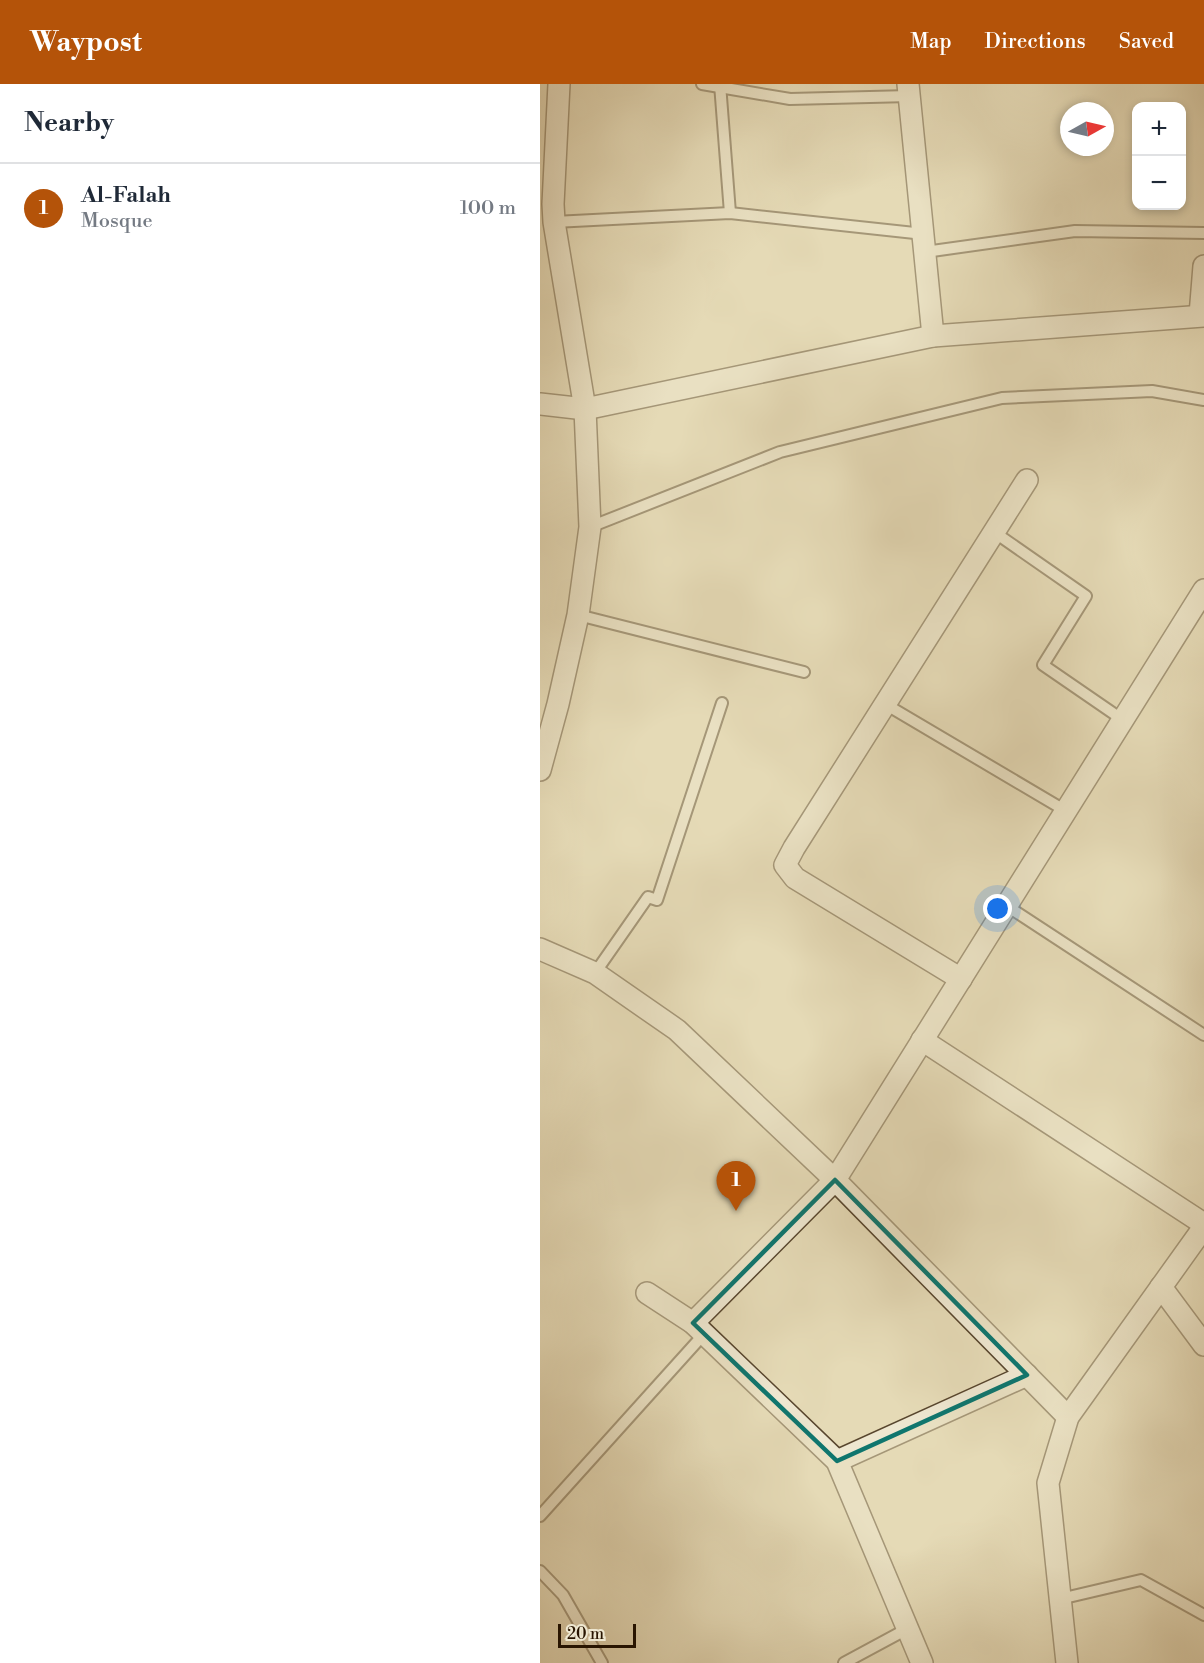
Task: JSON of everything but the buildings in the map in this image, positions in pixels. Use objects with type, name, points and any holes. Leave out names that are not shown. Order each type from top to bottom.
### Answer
[{"type":"street","points":[[540,770],[549,709],[578,615],[590,527],[585,409],[549,210],[552,148],[559,84]]},
{"type":"street","points":[[909,90],[933,336]]},
{"type":"street","points":[[540,404],[585,409],[933,336],[1202,316],[1204,266]]},
{"type":"street","points":[[961,979],[795,878],[785,865],[1027,480]]},
{"type":"street","points":[[698,1329],[835,1180],[1204,590]]},
{"type":"street","points":[[540,949],[595,974],[677,1030],[835,1180],[1068,1417]]},
{"type":"street","points":[[922,1040],[1204,1226],[1068,1417],[1048,1483],[1067,1663]]},
{"type":"street","points":[[1161,1287],[1204,1345]]},
{"type":"street","points":[[647,1293],[698,1329],[837,1461],[922,1663]]},
{"type":"street","points":[[837,1461],[1027,1375]]},
{"type":"lane","points":[[702,84],[790,99],[909,90]]},
{"type":"lane","points":[[720,86],[730,213]]},
{"type":"lane","points":[[549,210],[730,213],[924,243],[1075,231],[1204,233]]},
{"type":"lane","points":[[590,527],[780,452],[1002,398],[1152,391],[1204,400]]},
{"type":"lane","points":[[994,532],[1086,596],[1043,665],[1123,720]]},
{"type":"lane","points":[[578,615],[804,672]]},
{"type":"lane","points":[[595,974],[648,897],[657,900],[722,703]]},
{"type":"lane","points":[[885,704],[1066,811]]},
{"type":"lane","points":[[1007,906],[1204,1035]]},
{"type":"lane","points":[[540,1516],[698,1329]]},
{"type":"lane","points":[[540,1571],[563,1595],[602,1663]]},
{"type":"lane","points":[[1060,1599],[1141,1580],[1204,1615]]},
{"type":"lane","points":[[844,1663],[907,1629]]},
{"type":"highlighted area","points":[[835,1180],[1027,1375],[837,1461],[693,1323]]},
{"type":"place","name":"Al-Falah","points":[[736,1211]]}]
